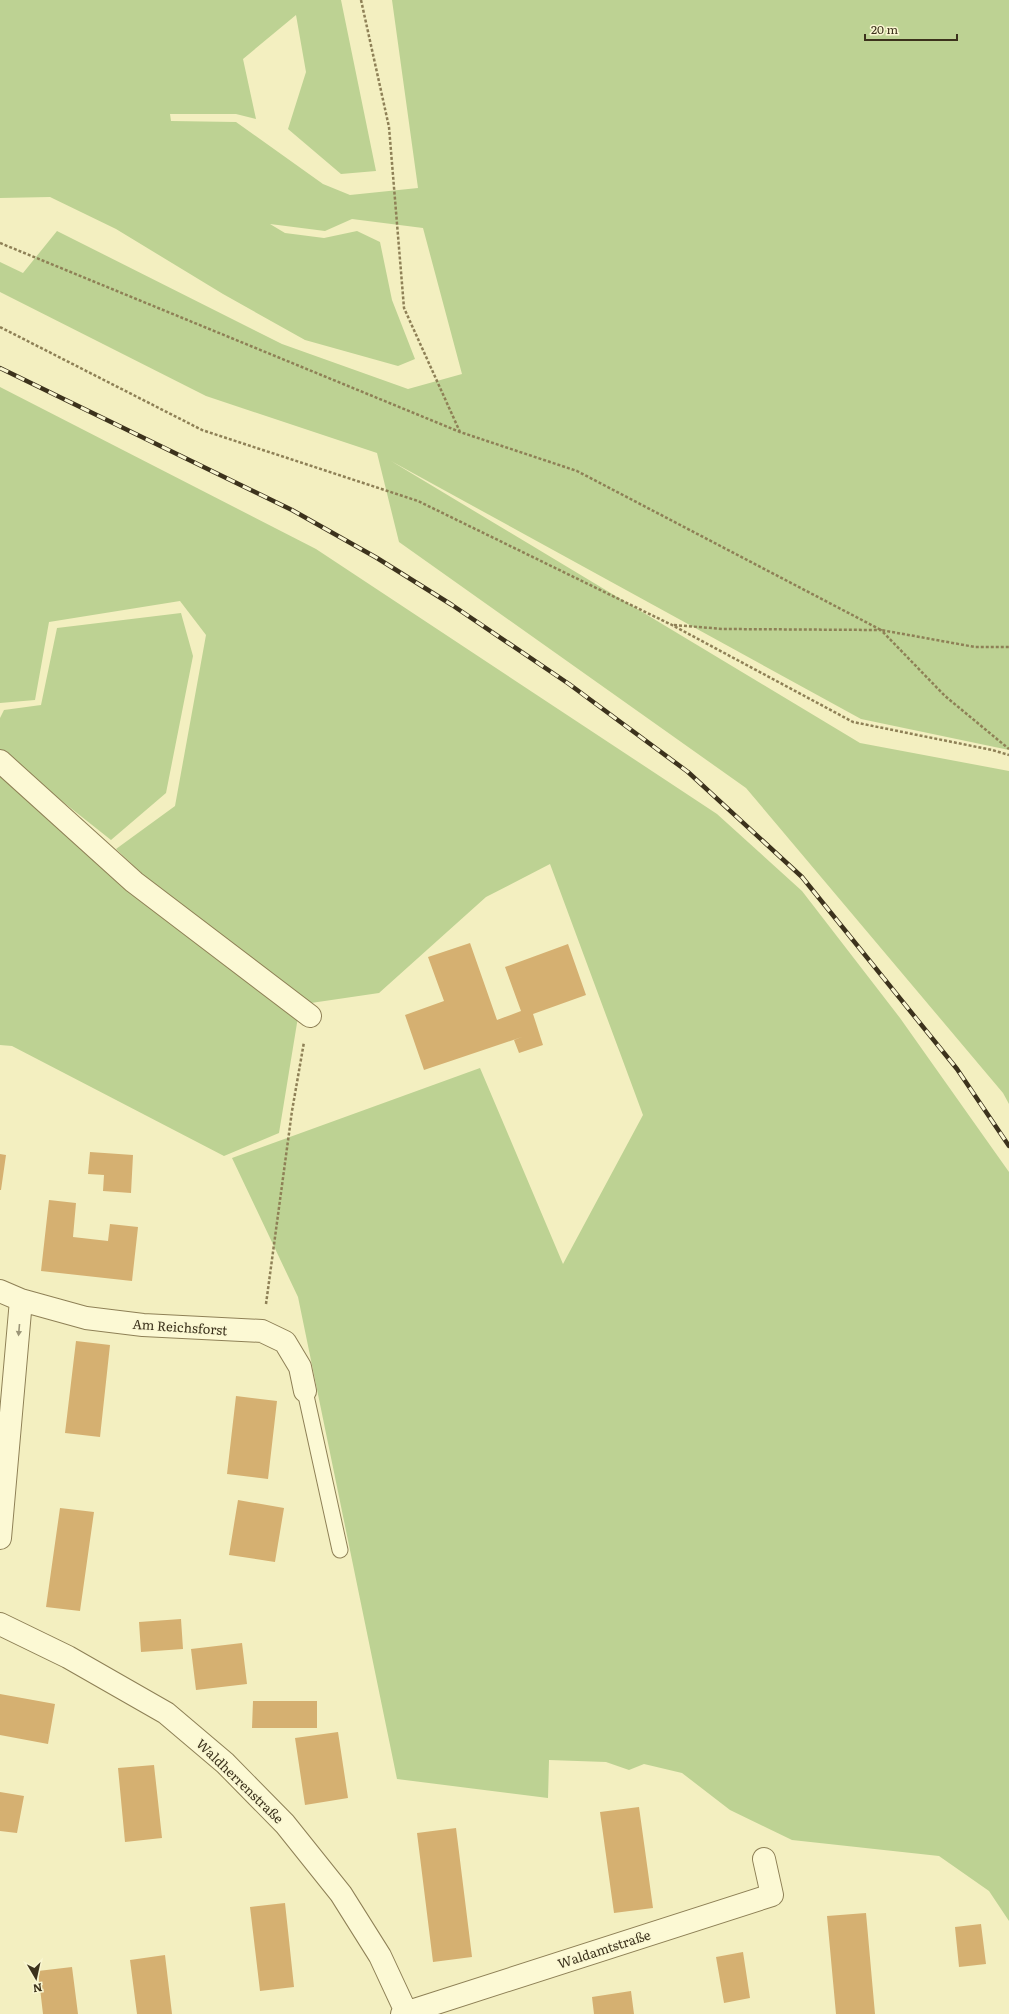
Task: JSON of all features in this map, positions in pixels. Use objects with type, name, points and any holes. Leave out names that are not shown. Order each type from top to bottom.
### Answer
[{"type":"street","points":[[0,761],[134,882],[310,1016]]},
{"type":"street","name":"Am Reichsforst","points":[[0,1292],[21,1300],[86,1318],[129,1324],[262,1331],[285,1342],[300,1367],[305,1391]]},
{"type":"street","points":[[0,1538],[21,1300]]},
{"type":"street","name":"Waldherrenstraße","points":[[0,1624],[68,1657],[166,1713],[225,1763],[285,1824],[341,1894],[380,1956],[405,2014]]},
{"type":"street","name":"Waldamtstraße","points":[[405,2014],[772,1895],[764,1859]]},
{"type":"lane","points":[[305,1391],[340,1550]]},
{"type":"path","points":[[361,0],[389,127],[404,308],[460,432]]},
{"type":"path","points":[[0,243],[460,432],[577,471],[881,630],[945,696],[1009,749]]},
{"type":"path","points":[[0,327],[202,430],[418,501],[672,625],[853,722],[992,750],[1009,755]]},
{"type":"path","points":[[672,625],[724,629],[881,630],[975,646],[1009,647]]},
{"type":"path","points":[[262,1331],[298,1067]]},
{"type":"green space","points":[[0,0],[341,0],[376,171],[341,174],[288,129],[306,72],[296,15],[243,59],[256,119],[236,114],[170,114],[171,121],[236,122],[323,184],[350,195],[418,188],[392,0],[1009,0],[1009,750],[861,719],[391,461],[860,743],[1009,771],[1009,1104],[1003,1093],[746,788],[399,542],[377,453],[206,396],[0,292],[0,262],[23,273],[57,231],[282,344],[408,389],[462,374],[423,228],[352,219],[325,231],[270,224],[285,233],[324,238],[357,231],[380,242],[392,300],[415,359],[398,366],[305,340],[223,294],[116,229],[50,197],[0,198]]},
{"type":"green space","points":[[0,387],[316,549],[717,814],[802,891],[900,1018],[1009,1172],[1009,1921],[989,1891],[939,1856],[792,1840],[730,1810],[682,1773],[644,1764],[629,1770],[606,1762],[549,1760],[548,1798],[397,1779],[298,1297],[232,1158],[480,1068],[563,1264],[643,1115],[550,864],[486,897],[379,993],[311,1003],[196,925],[116,849],[175,806],[206,635],[180,601],[49,622],[35,700],[0,703]]},
{"type":"green space","points":[[181,613],[193,656],[166,793],[111,840],[0,752],[0,718],[4,710],[41,705],[57,628]]},
{"type":"green space","points":[[0,774],[298,1017],[279,1133],[224,1156],[12,1046],[0,1045]]},
{"type":"building","points":[[470,943],[497,1020],[521,1011],[505,967],[568,944],[586,995],[533,1014],[543,1045],[519,1053],[514,1040],[522,1037],[424,1070],[405,1015],[444,1001],[428,957]]},
{"type":"building","points":[[90,1152],[133,1155],[131,1193],[103,1191],[104,1175],[88,1174]]},
{"type":"building","points":[[0,1154],[6,1155],[1,1190],[0,1190]]},
{"type":"building","points":[[49,1200],[76,1203],[73,1237],[108,1241],[110,1224],[138,1227],[132,1281],[41,1271]]},
{"type":"building","points":[[76,1341],[110,1345],[100,1437],[65,1433]]},
{"type":"building","points":[[236,1396],[277,1401],[268,1479],[227,1474]]},
{"type":"building","points":[[238,1500],[284,1508],[275,1562],[229,1555]]},
{"type":"building","points":[[60,1508],[94,1512],[80,1611],[46,1607]]},
{"type":"building","points":[[181,1619],[183,1649],[141,1652],[139,1622]]},
{"type":"building","points":[[242,1643],[247,1684],[196,1690],[191,1649]]},
{"type":"building","points":[[0,1694],[55,1704],[48,1744],[0,1735]]},
{"type":"building","points":[[253,1701],[317,1701],[317,1728],[252,1728]]},
{"type":"building","points":[[338,1732],[348,1798],[305,1805],[295,1738]]},
{"type":"building","points":[[154,1765],[162,1838],[125,1842],[118,1768]]},
{"type":"building","points":[[0,1792],[24,1796],[17,1833],[0,1831]]},
{"type":"building","points":[[639,1807],[653,1908],[614,1913],[600,1812]]},
{"type":"building","points":[[456,1828],[472,1957],[433,1962],[417,1833]]},
{"type":"building","points":[[285,1903],[294,1987],[260,1991],[250,1907]]},
{"type":"building","points":[[866,1913],[875,2014],[836,2014],[827,1916]]},
{"type":"building","points":[[981,1924],[986,1964],[959,1967],[955,1927]]},
{"type":"building","points":[[743,1952],[750,1998],[724,2003],[716,1957]]},
{"type":"building","points":[[165,1955],[172,2014],[137,2014],[130,1960]]},
{"type":"building","points":[[72,1967],[78,2014],[43,2014],[38,1971]]},
{"type":"building","points":[[631,1991],[634,2014],[594,2014],[592,1997]]},
{"type":"railway","points":[[0,368],[292,510],[377,558],[452,605],[569,684],[688,772],[802,877],[957,1069],[1009,1146]]}]
